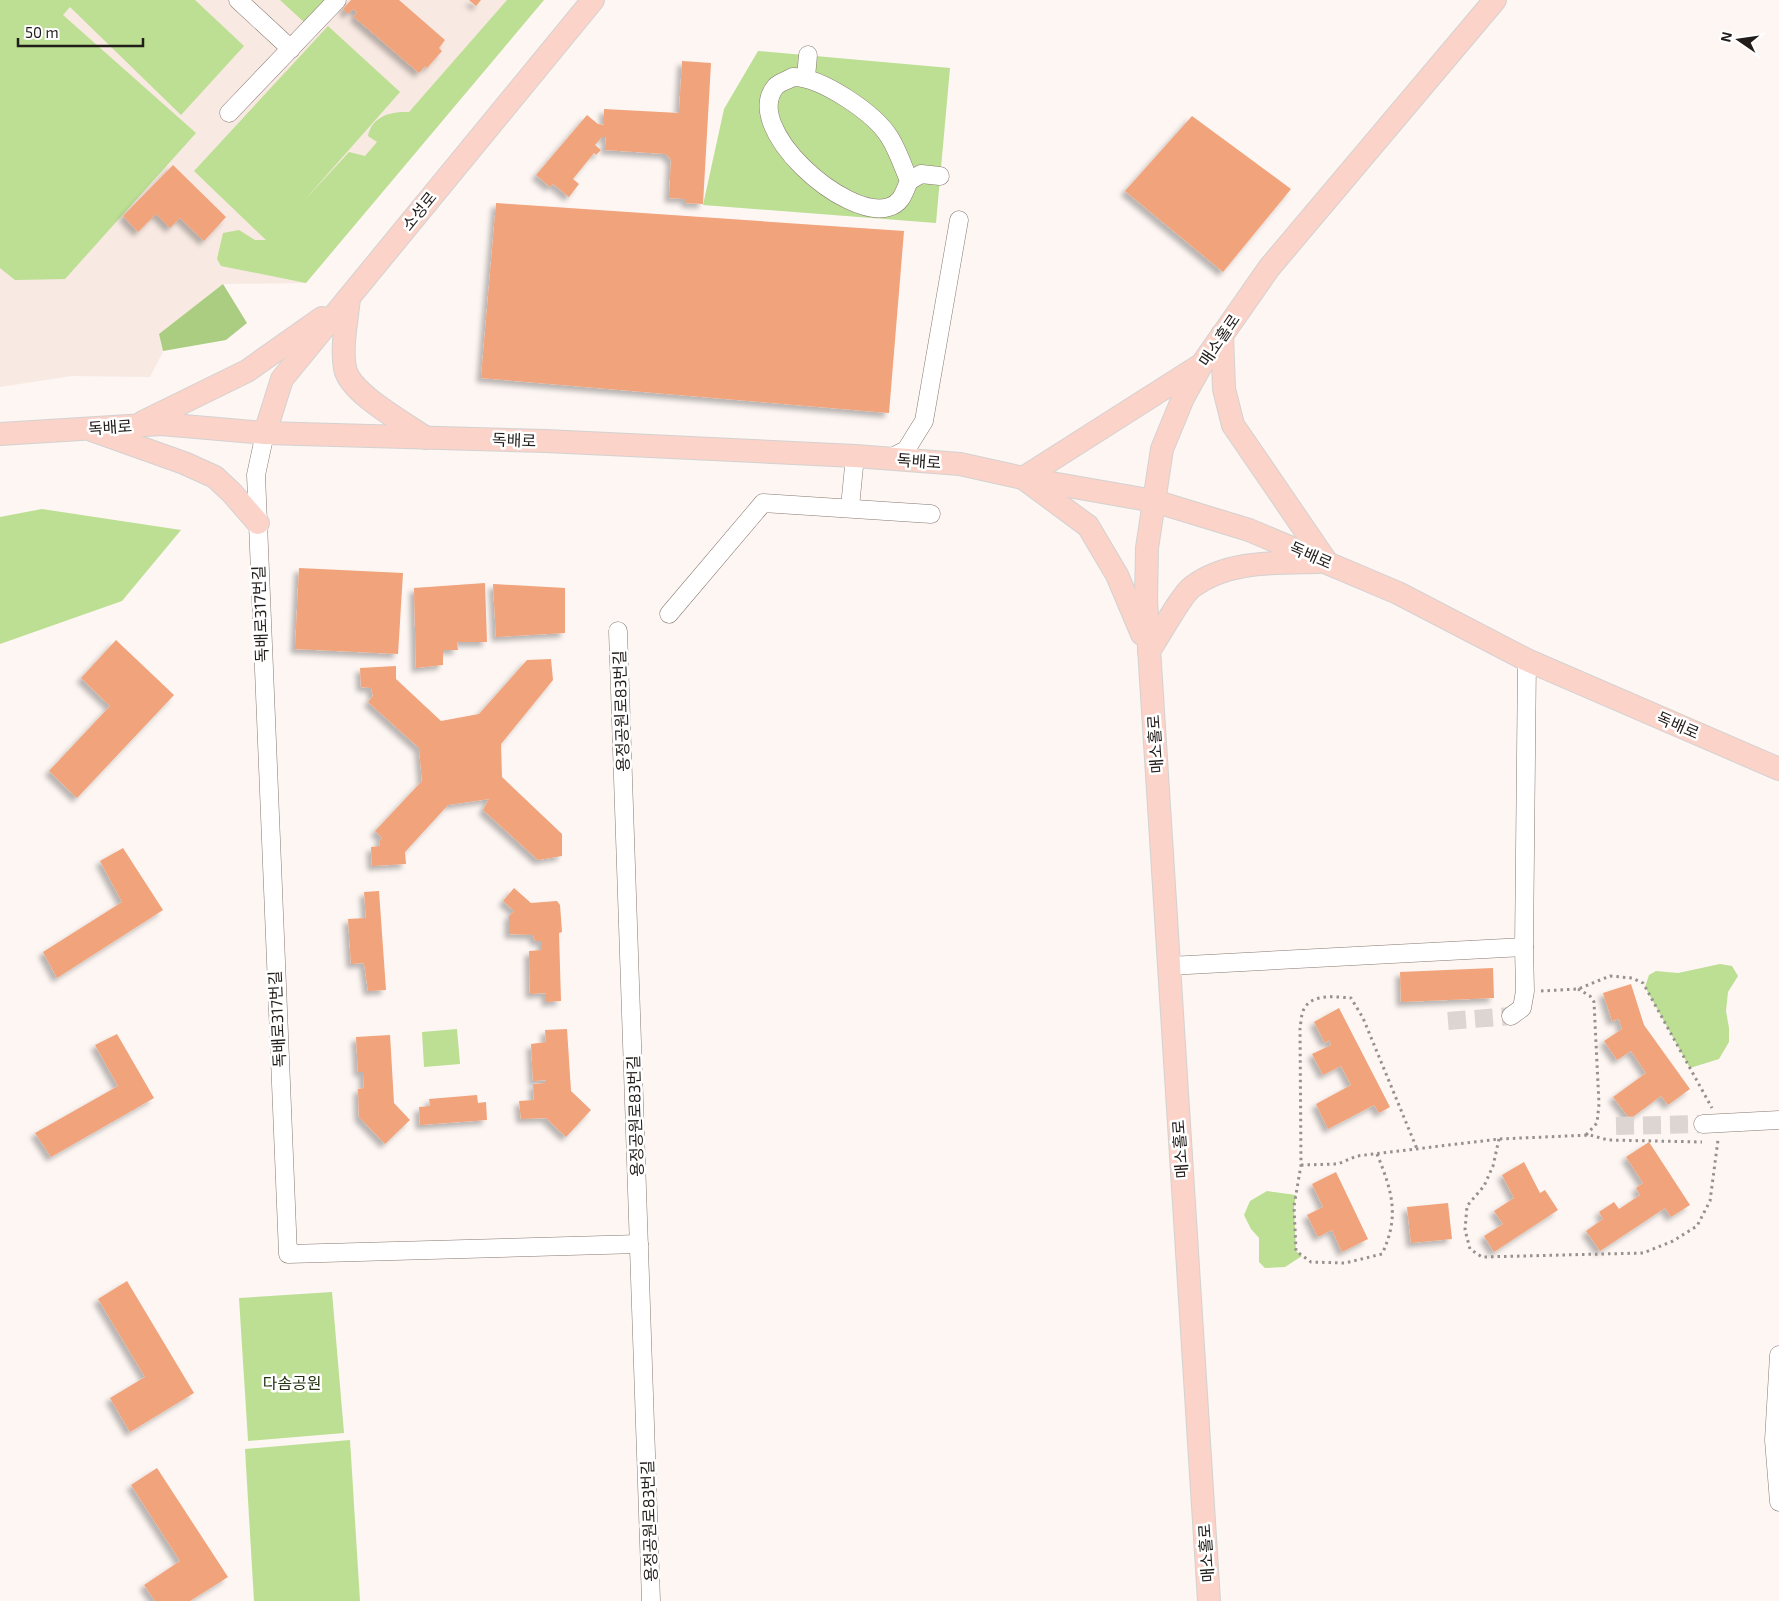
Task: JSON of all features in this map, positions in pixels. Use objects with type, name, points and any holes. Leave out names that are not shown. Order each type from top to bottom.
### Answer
[{"type":"main road","name":"소성로","points":[[265,433],[282,379],[593,0]]},
{"type":"main road","name":"매소홀로","points":[[1209,1601],[1146,600],[1147,548],[1162,448],[1184,398],[1202,364],[1269,268],[1495,0]]},
{"type":"main road","points":[[135,425],[261,363],[349,298]]},
{"type":"main road","points":[[349,298],[344,344],[345,368],[349,380],[362,394],[426,438]]},
{"type":"main road","points":[[1222,336],[1224,389],[1233,425],[1327,562]]},
{"type":"main road","points":[[1149,651],[1117,575],[1088,526],[1023,478],[1202,364]]},
{"type":"main road","name":"독배로","points":[[0,434],[161,424],[265,433],[855,456],[960,464],[1023,478],[1154,501],[1249,530],[1398,593],[1527,660],[1779,769]]},
{"type":"main road","points":[[86,428],[184,463],[214,477],[232,493],[258,523]]},
{"type":"main road","points":[[1149,651],[1191,587],[1224,570],[1257,563],[1327,562]]},
{"type":"street","points":[[238,0],[291,49]]},
{"type":"street","points":[[230,113],[337,0]]},
{"type":"street","points":[[806,77],[808,55]]},
{"type":"street","points":[[908,181],[889,136],[874,120],[828,88],[806,77],[793,77],[777,85],[769,98],[772,116],[781,143],[796,161],[821,184],[842,196],[874,208],[889,207],[901,200],[908,181],[920,174],[940,176]]},
{"type":"street","points":[[888,459],[906,450],[924,420],[959,220]]},
{"type":"street","name":"독배로317번길","points":[[265,433],[256,474],[288,1254],[639,1244]]},
{"type":"street","points":[[850,507],[855,456]]},
{"type":"street","points":[[669,614],[763,503],[850,507],[931,514]]},
{"type":"street","name":"용정공원로83번길","points":[[618,631],[652,1601]]},
{"type":"street","points":[[1511,1016],[1522,1008],[1526,991],[1524,947],[1527,660]]},
{"type":"street","points":[[1169,966],[1524,947]]},
{"type":"street","points":[[1707,1132],[1720,1123],[1779,1120]]},
{"type":"street","points":[[1779,1355],[1774,1440],[1779,1502]]},
{"type":"path","points":[[1526,991],[1578,989],[1610,976],[1632,978],[1643,984],[1720,1123]]},
{"type":"path","points":[[1578,989],[1590,996],[1594,1002],[1599,1104],[1597,1123],[1585,1135]]},
{"type":"path","points":[[1377,1154],[1388,1181],[1393,1203],[1391,1235],[1382,1254],[1345,1264],[1311,1262],[1296,1251],[1294,1206],[1301,1165],[1300,1029],[1304,1009],[1314,999],[1330,996],[1351,998],[1363,1018],[1417,1149]]},
{"type":"path","points":[[1499,1139],[1493,1166],[1484,1186],[1467,1206],[1465,1230],[1470,1248],[1482,1257],[1643,1253],[1673,1242],[1697,1226],[1710,1201],[1719,1136],[1707,1132]]},
{"type":"path","points":[[1301,1165],[1338,1164],[1357,1156],[1499,1139],[1585,1135],[1608,1140],[1705,1142]]},
{"type":"shaded area","points":[[0,0],[544,0],[306,283],[223,284],[159,334],[163,352],[150,377],[72,376],[0,387]]},
{"type":"green space","points":[[0,0],[195,0],[244,46],[181,115],[70,7],[63,15],[196,133],[65,279],[15,280],[0,268]]},
{"type":"green space","points":[[280,0],[328,0],[305,23]]},
{"type":"green space","points":[[507,0],[544,0],[306,283],[221,266],[217,259],[223,233],[239,230],[255,240],[266,240],[194,171],[328,26],[400,92],[302,203],[349,152],[365,156],[377,142],[368,136],[370,129],[378,119],[389,114],[409,112]]},
{"type":"green space","points":[[758,51],[950,68],[936,223],[703,205],[724,109]]},
{"type":"green space","points":[[223,284],[247,323],[226,340],[163,351],[159,334]]},
{"type":"green space","points":[[42,509],[181,530],[122,601],[0,644],[0,517]]},
{"type":"green space","points":[[1720,964],[1732,966],[1738,976],[1728,992],[1726,1011],[1729,1042],[1719,1059],[1690,1068],[1645,987],[1649,975],[1656,971],[1678,973]]},
{"type":"green space","points":[[457,1029],[460,1064],[424,1067],[422,1032]]},
{"type":"green space","points":[[1267,1191],[1296,1195],[1294,1206],[1296,1251],[1302,1256],[1285,1267],[1265,1268],[1259,1262],[1259,1238],[1251,1229],[1244,1215],[1250,1201]]},
{"type":"green space","name":"다솜공원","points":[[332,1292],[344,1433],[248,1441],[239,1298]]},
{"type":"green space","points":[[350,1440],[360,1601],[254,1601],[245,1449]]},
{"type":"building","points":[[351,0],[399,0],[445,40],[439,48],[442,51],[427,68],[425,66],[419,73],[354,17],[357,12],[353,9],[348,14],[343,9]]},
{"type":"building","points":[[469,0],[481,0],[476,6]]},
{"type":"building","points":[[682,61],[711,63],[703,204],[686,203],[686,199],[669,198],[671,160],[666,154],[605,150],[606,137],[602,137],[595,145],[601,150],[596,155],[594,153],[573,179],[579,184],[569,197],[553,184],[550,187],[536,175],[587,115],[598,124],[604,125],[604,109],[679,113]]},
{"type":"building","points":[[1192,116],[1291,189],[1223,272],[1125,191]]},
{"type":"building","points":[[173,165],[226,217],[204,241],[180,218],[170,228],[156,214],[138,232],[123,216]]},
{"type":"building","points":[[496,203],[904,231],[889,413],[481,378]]},
{"type":"building","points":[[299,568],[403,573],[398,654],[295,649]]},
{"type":"building","points":[[485,583],[487,642],[457,642],[458,650],[443,650],[443,665],[416,668],[414,588]]},
{"type":"building","points":[[493,584],[565,588],[565,633],[496,637]]},
{"type":"building","points":[[116,640],[174,695],[77,798],[49,771],[110,706],[81,678]]},
{"type":"building","points":[[551,659],[553,680],[501,744],[502,777],[562,834],[562,856],[538,860],[483,810],[489,799],[448,805],[405,852],[406,864],[372,866],[371,847],[380,846],[379,841],[382,838],[375,831],[422,781],[419,748],[368,702],[373,696],[371,688],[361,687],[360,668],[396,666],[396,679],[441,721],[479,714],[527,660]]},
{"type":"building","points":[[123,848],[163,910],[57,978],[43,952],[122,902],[100,861]]},
{"type":"building","points":[[514,888],[531,903],[557,901],[560,905],[562,932],[559,933],[561,1001],[546,1002],[546,993],[530,994],[529,951],[542,950],[542,941],[535,941],[533,935],[509,934],[509,916],[514,911],[503,901]]},
{"type":"building","points":[[379,891],[386,990],[368,991],[364,963],[351,964],[348,919],[366,918],[364,892]]},
{"type":"building","points":[[1493,968],[1494,998],[1401,1002],[1400,972]]},
{"type":"building","points":[[1631,984],[1644,1025],[1690,1089],[1668,1105],[1661,1096],[1630,1119],[1613,1097],[1646,1073],[1631,1051],[1617,1060],[1604,1041],[1622,1029],[1619,1019],[1612,1021],[1603,993]]},
{"type":"building","points":[[1339,1008],[1390,1107],[1379,1113],[1374,1105],[1328,1129],[1316,1104],[1351,1085],[1341,1066],[1323,1075],[1312,1054],[1331,1045],[1329,1040],[1325,1043],[1314,1022]]},
{"type":"building","points":[[567,1029],[571,1091],[591,1110],[566,1137],[546,1118],[521,1119],[519,1101],[534,1100],[533,1084],[546,1083],[546,1080],[533,1081],[531,1044],[546,1042],[545,1030]]},
{"type":"building","points":[[117,1034],[154,1098],[51,1157],[35,1133],[118,1086],[95,1045]]},
{"type":"building","points":[[390,1035],[394,1103],[410,1120],[385,1144],[359,1117],[358,1089],[364,1088],[363,1072],[358,1072],[356,1037]]},
{"type":"building","points":[[477,1095],[478,1103],[486,1102],[487,1120],[420,1125],[419,1107],[430,1106],[429,1099]]},
{"type":"building","points":[[1649,1142],[1690,1205],[1671,1217],[1665,1208],[1600,1251],[1586,1231],[1603,1219],[1599,1212],[1614,1202],[1619,1209],[1640,1195],[1636,1188],[1643,1183],[1626,1157]]},
{"type":"building","points":[[1524,1162],[1540,1193],[1545,1190],[1558,1210],[1494,1252],[1484,1236],[1503,1224],[1494,1211],[1514,1198],[1502,1175]]},
{"type":"building","points":[[1336,1172],[1368,1239],[1342,1252],[1332,1230],[1318,1237],[1307,1215],[1323,1207],[1312,1184]]},
{"type":"building","points":[[1448,1203],[1452,1239],[1411,1243],[1407,1207]]},
{"type":"building","points":[[127,1281],[194,1393],[130,1432],[110,1398],[145,1377],[98,1299]]},
{"type":"building","points":[[157,1468],[228,1577],[190,1601],[155,1601],[144,1585],[180,1561],[131,1485]]},
{"type":"tunnel","points":[[1448,1021],[1511,1016]]},
{"type":"tunnel","points":[[1616,1126],[1703,1124]]}]
